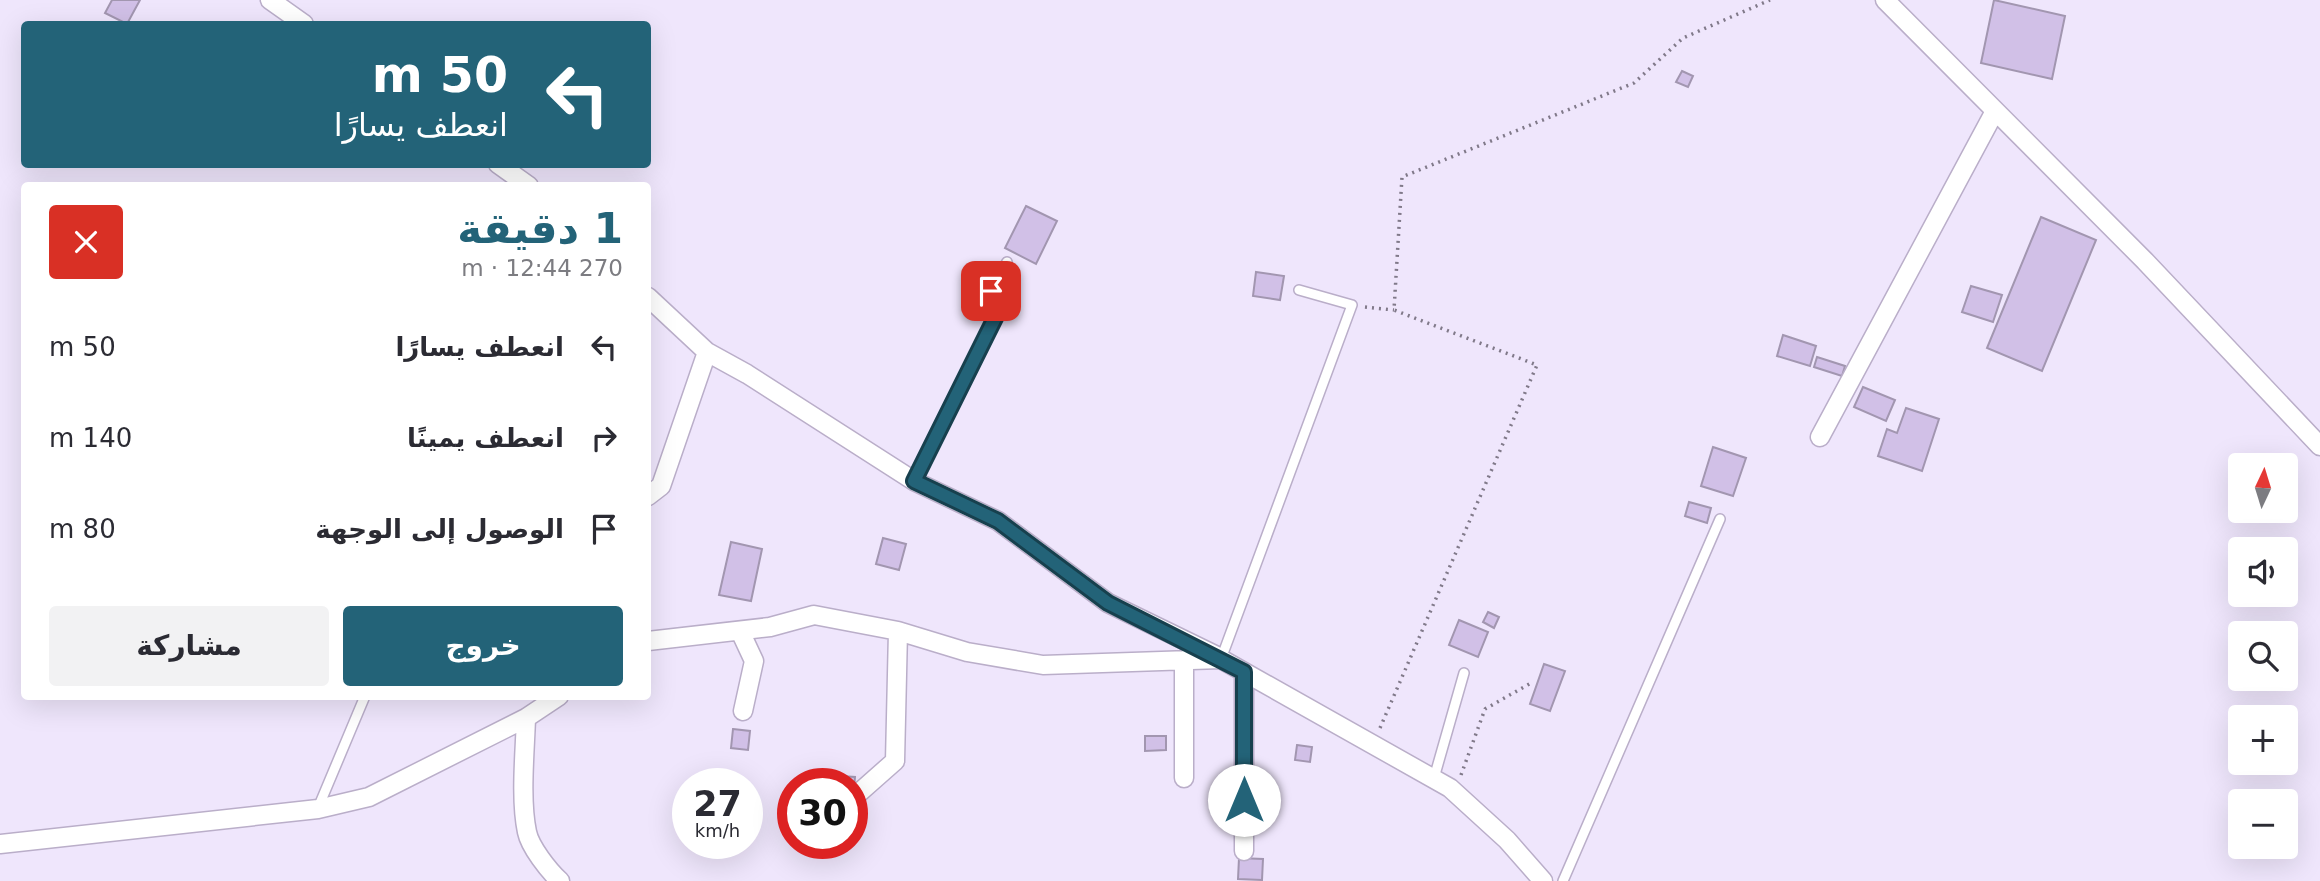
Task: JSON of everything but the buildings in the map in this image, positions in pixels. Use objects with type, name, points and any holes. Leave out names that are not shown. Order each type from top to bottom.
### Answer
[{"type":"street","points":[[270,0],[300,21]]},
{"type":"street","points":[[1885,0],[2145,261],[2320,446]]},
{"type":"street","points":[[1820,437],[1996,111]]},
{"type":"street","points":[[504,168],[523,182]]},
{"type":"street","points":[[651,300],[707,352],[747,374],[914,481],[998,521],[1108,603],[1221,659],[1434,778],[1455,792],[1507,840],[1542,881]]},
{"type":"street","points":[[651,494],[661,486],[707,352]]},
{"type":"street","points":[[651,641],[770,627],[814,615],[898,631],[967,652],[1044,665],[1221,659]]},
{"type":"street","points":[[740,631],[754,662],[743,711]]},
{"type":"street","points":[[868,785],[895,761],[898,631]]},
{"type":"street","points":[[1184,660],[1184,778]]},
{"type":"street","points":[[1244,672],[1244,851]]},
{"type":"street","points":[[0,844],[318,809],[369,797],[526,718],[553,700]]},
{"type":"street","points":[[526,718],[524,792],[527,834],[549,871],[560,881]]},
{"type":"lane","points":[[914,481],[996,316],[991,291],[1007,262]]},
{"type":"lane","points":[[1221,659],[1352,305],[1299,290]]},
{"type":"lane","points":[[1563,881],[1720,519]]},
{"type":"lane","points":[[1434,778],[1464,673]]},
{"type":"lane","points":[[318,809],[363,700]]},
{"type":"path","points":[[1394,310],[1402,177],[1634,83],[1683,38],[1770,0]]},
{"type":"path","points":[[1352,305],[1394,310],[1536,365],[1373,744]]},
{"type":"path","points":[[1455,792],[1485,709],[1531,683]]},
{"type":"route","points":[[991,291],[996,316],[914,481],[998,521],[1108,603],[1244,672],[1244,800]]}]
